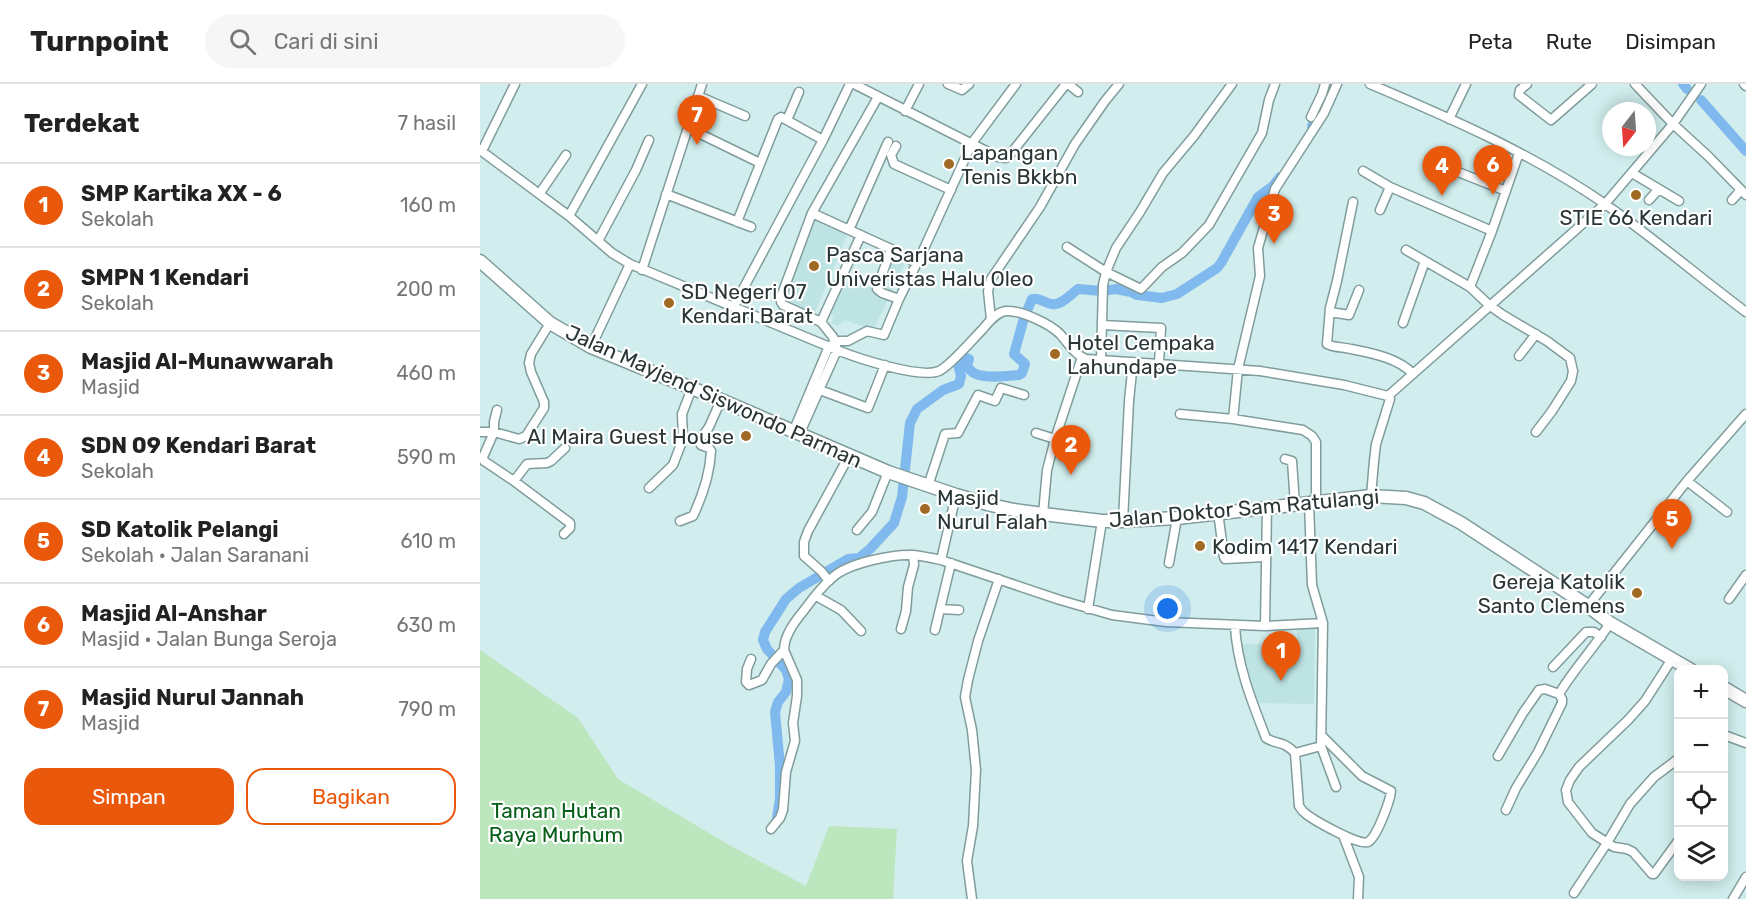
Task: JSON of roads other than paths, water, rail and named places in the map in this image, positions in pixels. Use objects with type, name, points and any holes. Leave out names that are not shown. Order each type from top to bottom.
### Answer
[{"type":"highway","name":"Jalan Mayjend Siswondo Parman","points":[[483,268],[550,324],[591,347],[899,476]]},
{"type":"highway","name":"Jalan Doktor Sam Ratulangi","points":[[899,476],[956,495],[1014,510],[1102,520],[1177,518],[1371,496],[1406,498],[1424,502],[1439,509],[1588,606],[1610,623],[1683,665]]},
{"type":"highway","points":[[1728,690],[1746,701]]},
{"type":"street","points":[[515,84],[481,151],[540,193],[612,253],[630,264],[872,362],[920,372],[938,372],[992,319],[1005,311],[1039,320],[1052,327],[1082,357],[1238,369],[1303,377],[1370,390],[1388,396]]},
{"type":"street","points":[[569,216],[642,84]]},
{"type":"street","points":[[642,270],[702,84]]},
{"type":"street","points":[[734,306],[852,84],[998,157],[1008,157],[1067,84],[1078,92]]},
{"type":"street","points":[[905,111],[919,84]]},
{"type":"street","points":[[948,84],[962,90],[969,84]]},
{"type":"street","points":[[834,345],[867,331],[884,335],[898,299],[972,143],[1016,84]]},
{"type":"street","points":[[992,319],[988,291],[991,279],[1040,207],[1074,144],[1119,84]]},
{"type":"street","points":[[1101,360],[1103,290],[1106,272],[1122,238],[1163,173],[1194,136],[1232,84]]},
{"type":"street","points":[[1067,247],[1106,272],[1141,289],[1161,267],[1182,253],[1209,225],[1259,139],[1265,126],[1269,100],[1275,84]]},
{"type":"street","points":[[1311,117],[1325,84]]},
{"type":"street","points":[[1233,419],[1238,369],[1260,276],[1258,248],[1275,189],[1324,113],[1337,84]]},
{"type":"street","points":[[1370,84],[1519,153],[1605,204],[1746,312]]},
{"type":"street","points":[[1449,119],[1466,84]]},
{"type":"street","points":[[1527,84],[1520,90],[1519,95],[1551,120],[1592,84]]},
{"type":"street","points":[[1635,84],[1743,193],[1732,200]]},
{"type":"street","points":[[1388,396],[1605,204],[1673,124],[1700,85]]},
{"type":"street","points":[[788,120],[799,92]]},
{"type":"street","points":[[698,96],[746,116]]},
{"type":"street","points":[[796,433],[820,390],[834,345],[831,333],[821,322],[783,305],[780,300],[812,213],[878,96]]},
{"type":"street","points":[[737,222],[778,119],[781,117],[788,120],[823,140]]},
{"type":"street","points":[[688,128],[760,163]]},
{"type":"street","points":[[597,241],[636,170],[649,140]]},
{"type":"street","points":[[849,230],[892,144],[891,159],[894,164],[951,190]]},
{"type":"street","points":[[1470,287],[1519,153]]},
{"type":"street","points":[[540,193],[566,155]]},
{"type":"street","points":[[1438,166],[1506,191]]},
{"type":"street","points":[[1363,171],[1390,187],[1491,231]]},
{"type":"street","points":[[1632,173],[1679,201]]},
{"type":"street","points":[[1380,210],[1390,187]]},
{"type":"street","points":[[1649,200],[1659,190]]},
{"type":"street","points":[[666,194],[751,227]]},
{"type":"street","points":[[1353,202],[1330,312],[1328,345],[1386,358],[1405,365],[1413,374]]},
{"type":"street","points":[[812,213],[916,263]]},
{"type":"street","points":[[821,322],[861,235]]},
{"type":"street","points":[[891,249],[878,289],[898,299]]},
{"type":"street","points":[[1406,250],[1470,287],[1508,319],[1536,334],[1567,356],[1573,371],[1569,385],[1536,432]]},
{"type":"street","points":[[1403,323],[1425,261]]},
{"type":"street","points":[[591,347],[630,264]]},
{"type":"street","points":[[1330,312],[1349,315],[1359,290]]},
{"type":"street","points":[[480,432],[494,432],[521,439],[526,436],[544,408],[544,402],[529,363],[531,354],[550,324]]},
{"type":"street","points":[[1102,325],[1161,327],[1160,363]]},
{"type":"street","points":[[1519,356],[1536,334]]},
{"type":"street","points":[[796,433],[834,345]]},
{"type":"street","points":[[1043,514],[1047,470],[1082,357]]},
{"type":"street","points":[[1124,521],[1133,362]]},
{"type":"street","points":[[820,390],[868,408],[885,365]]},
{"type":"street","points":[[649,488],[673,466],[683,439],[682,414],[692,388]]},
{"type":"street","points":[[927,486],[945,434],[958,433],[978,395],[995,401],[1001,388],[1024,395]]},
{"type":"street","points":[[1371,496],[1375,453],[1388,396]]},
{"type":"street","points":[[680,521],[693,516],[699,501],[711,452],[700,445],[699,441],[709,427],[721,400]]},
{"type":"street","points":[[497,410],[494,418],[494,432],[483,457],[484,461],[570,523],[570,528],[564,534]]},
{"type":"street","points":[[1180,414],[1233,419],[1304,430],[1316,442],[1312,502],[1312,585],[1323,623],[1322,746],[1336,787]]},
{"type":"street","points":[[1588,606],[1687,481],[1744,419]]},
{"type":"street","points":[[1036,433],[1055,439]]},
{"type":"street","points":[[514,481],[527,464],[547,463],[565,448]]},
{"type":"street","points":[[825,576],[804,556],[804,542],[816,515],[849,456]]},
{"type":"street","points":[[1285,459],[1292,461],[1295,505]]},
{"type":"street","points":[[856,530],[899,476]]},
{"type":"street","points":[[1687,481],[1727,512]]},
{"type":"street","points":[[941,560],[956,495]]},
{"type":"street","points":[[1264,626],[1267,507]]},
{"type":"street","points":[[1218,512],[1224,558],[1265,557]]},
{"type":"street","points":[[1169,562],[1177,518]]},
{"type":"street","points":[[1088,609],[1102,520]]},
{"type":"street","points":[[825,576],[890,557],[913,555],[951,563],[1088,609],[1139,620],[1235,626],[1323,623]]},
{"type":"street","points":[[901,629],[914,565],[913,555]]},
{"type":"street","points":[[935,630],[951,563]]},
{"type":"street","points":[[1729,600],[1746,575]]},
{"type":"street","points":[[751,659],[746,676],[746,682],[749,685],[760,681],[781,653],[791,630],[816,596],[825,576]]},
{"type":"street","points":[[972,899],[967,861],[973,826],[976,770],[972,730],[965,697],[978,640],[999,579]]},
{"type":"street","points":[[816,596],[841,610],[861,631]]},
{"type":"street","points":[[940,609],[959,610]]},
{"type":"street","points":[[1558,694],[1610,623]]},
{"type":"street","points":[[1235,626],[1238,652],[1250,696],[1266,738],[1284,743],[1294,753],[1299,806],[1304,812],[1343,835],[1364,843],[1369,841],[1386,810],[1391,791],[1362,776],[1322,736]]},
{"type":"street","points":[[1553,667],[1586,632],[1594,632],[1601,637]]},
{"type":"street","points":[[771,829],[783,810],[786,772],[795,741],[793,723],[797,680],[781,653]]},
{"type":"street","points":[[1672,659],[1645,701],[1579,768],[1567,786],[1566,794],[1568,802],[1592,833],[1616,848],[1633,852],[1650,873],[1654,874],[1674,846]]},
{"type":"street","points":[[1498,756],[1539,690],[1545,689],[1558,694],[1562,703],[1506,810]]},
{"type":"street","points":[[1728,736],[1746,743]]},
{"type":"street","points":[[1294,753],[1322,746]]},
{"type":"street","points":[[1574,892],[1607,843],[1625,810],[1659,772],[1674,762]]},
{"type":"street","points":[[1343,835],[1359,877],[1358,899]]},
{"type":"street","points":[[1733,899],[1746,877]]},
{"type":"waterway","points":[[1312,126],[1332,84]]},
{"type":"waterway","points":[[1683,84],[1687,89]]},
{"type":"waterway","points":[[1701,100],[1746,151]]},
{"type":"waterway","points":[[777,818],[780,798],[780,766],[775,712],[778,702],[786,692],[789,679],[786,670],[767,649],[763,640],[765,632],[786,599],[799,588],[848,559],[859,558],[894,523],[902,497],[910,423],[917,409],[943,390],[959,384],[961,376],[958,364],[963,357],[969,359],[967,367],[978,375],[990,377],[1022,373],[1025,364],[1014,354],[1032,299],[1055,304],[1078,289],[1102,291],[1116,289],[1137,295],[1162,298],[1177,294],[1217,268],[1258,197],[1273,186],[1280,177]]},
{"type":"place","name":"Masjid Nurul Jannah","points":[[697,145]]},
{"type":"place","name":"Lapangan Tenis Bkkbn","points":[[949,164]]},
{"type":"place","name":"Masjid Al-Anshar","points":[[1493,195]]},
{"type":"place","name":"STIE 66 Kendari","points":[[1636,195]]},
{"type":"place","name":"SDN 09 Kendari Barat","points":[[1442,196]]},
{"type":"place","name":"Masjid Al-Munawwarah","points":[[1274,244]]},
{"type":"place","name":"Pasca Sarjana Univeristas Halu Oleo","points":[[814,266]]},
{"type":"place","name":"SD Negeri 07 Kendari Barat","points":[[669,303]]},
{"type":"place","name":"Hotel Cempaka Lahundape","points":[[1055,354]]},
{"type":"place","name":"Al Maira Guest House","points":[[746,436]]},
{"type":"place","name":"SMPN 1 Kendari","points":[[1071,475]]},
{"type":"place","name":"Masjid Nurul Falah","points":[[925,509]]},
{"type":"place","name":"Kodim 1417 Kendari","points":[[1200,546]]},
{"type":"place","name":"SD Katolik Pelangi","points":[[1672,549]]},
{"type":"place","name":"Gereja Katolik Santo Clemens","points":[[1637,593]]},
{"type":"place","name":"SMP Kartika XX - 6","points":[[1281,681]]},
{"type":"park label","name":"Taman Hutan Raya Murhum","points":[[556,822]]}]
